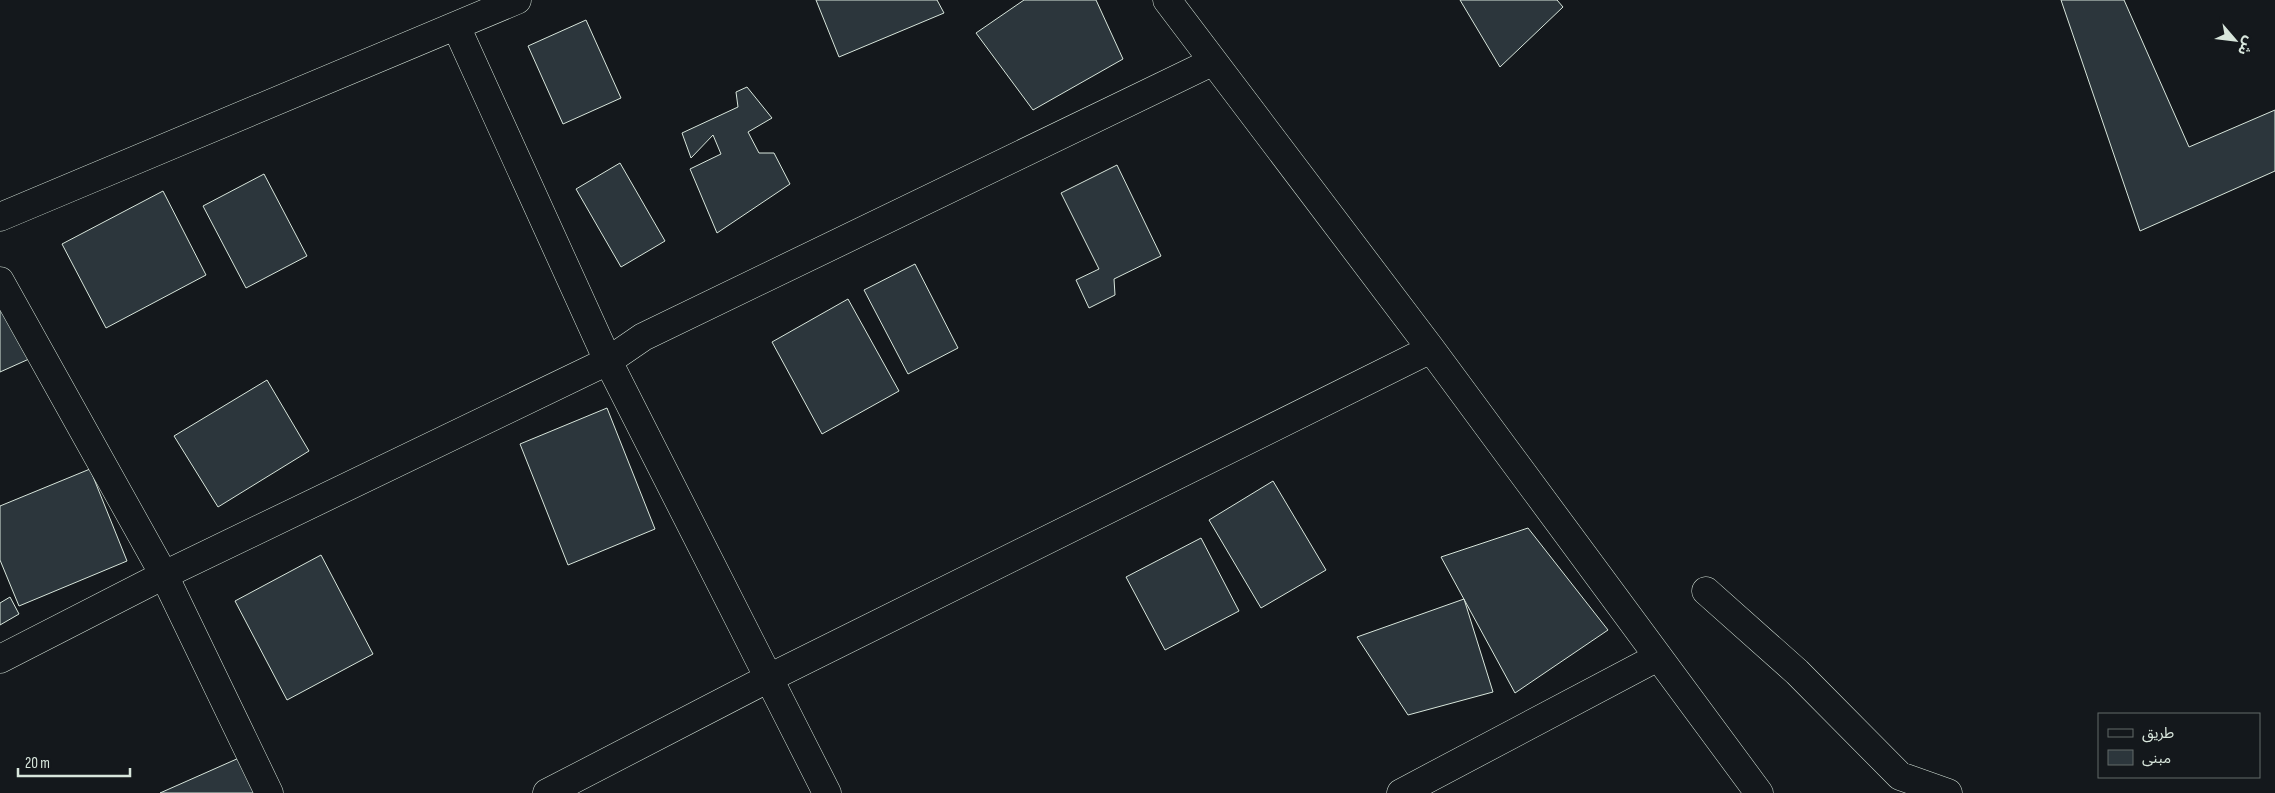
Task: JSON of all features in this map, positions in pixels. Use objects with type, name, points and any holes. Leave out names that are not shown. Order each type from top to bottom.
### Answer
[{"type":"street","points":[[0,217],[518,0]]},
{"type":"street","points":[[1166,0],[1431,349],[1759,793]]},
{"type":"street","points":[[456,26],[608,361],[827,793]]},
{"type":"street","points":[[0,659],[164,575],[608,361],[643,337],[1212,62]]},
{"type":"street","points":[[0,281],[164,575],[269,793]]},
{"type":"street","points":[[547,793],[769,678],[1431,349]]},
{"type":"street","points":[[1706,591],[1797,672],[1900,776],[1948,793]]},
{"type":"street","points":[[1401,793],[1658,657]]},
{"type":"building","points":[[816,0],[937,0],[944,13],[839,57]]},
{"type":"building","points":[[1024,0],[1096,0],[1123,59],[1033,110],[976,33]]},
{"type":"building","points":[[1460,0],[1557,0],[1563,7],[1500,67]]},
{"type":"building","points":[[2061,0],[2124,0],[2189,147],[2275,110],[2275,171],[2140,231]]},
{"type":"building","points":[[586,20],[621,98],[563,124],[528,46]]},
{"type":"building","points":[[747,87],[772,118],[748,132],[759,153],[774,153],[790,184],[717,233],[690,169],[721,154],[713,135],[691,158],[682,133],[738,107],[736,92]]},
{"type":"building","points":[[620,163],[665,241],[621,267],[576,189]]},
{"type":"building","points":[[1117,165],[1161,256],[1114,279],[1115,295],[1089,308],[1076,280],[1099,269],[1061,193]]},
{"type":"building","points":[[264,174],[307,256],[246,288],[203,206]]},
{"type":"building","points":[[163,191],[206,275],[106,328],[62,244]]},
{"type":"building","points":[[915,264],[958,348],[908,374],[864,290]]},
{"type":"building","points":[[0,296],[29,359],[0,372]]},
{"type":"building","points":[[848,299],[899,391],[822,434],[772,342]]},
{"type":"building","points":[[267,380],[309,451],[218,507],[174,436]]},
{"type":"building","points":[[607,408],[655,529],[568,565],[520,444]]},
{"type":"building","points":[[90,469],[127,561],[19,606],[0,560],[0,506]]},
{"type":"building","points":[[1273,481],[1326,570],[1261,608],[1209,520]]},
{"type":"building","points":[[1528,528],[1608,630],[1515,693],[1441,557]]},
{"type":"building","points":[[1201,538],[1239,611],[1165,650],[1126,577]]},
{"type":"building","points":[[321,555],[373,654],[287,700],[235,601]]},
{"type":"building","points":[[10,597],[19,614],[0,625],[0,603]]},
{"type":"building","points":[[1464,599],[1493,692],[1408,715],[1357,637]]},
{"type":"building","points":[[239,758],[254,793],[160,793]]}]
